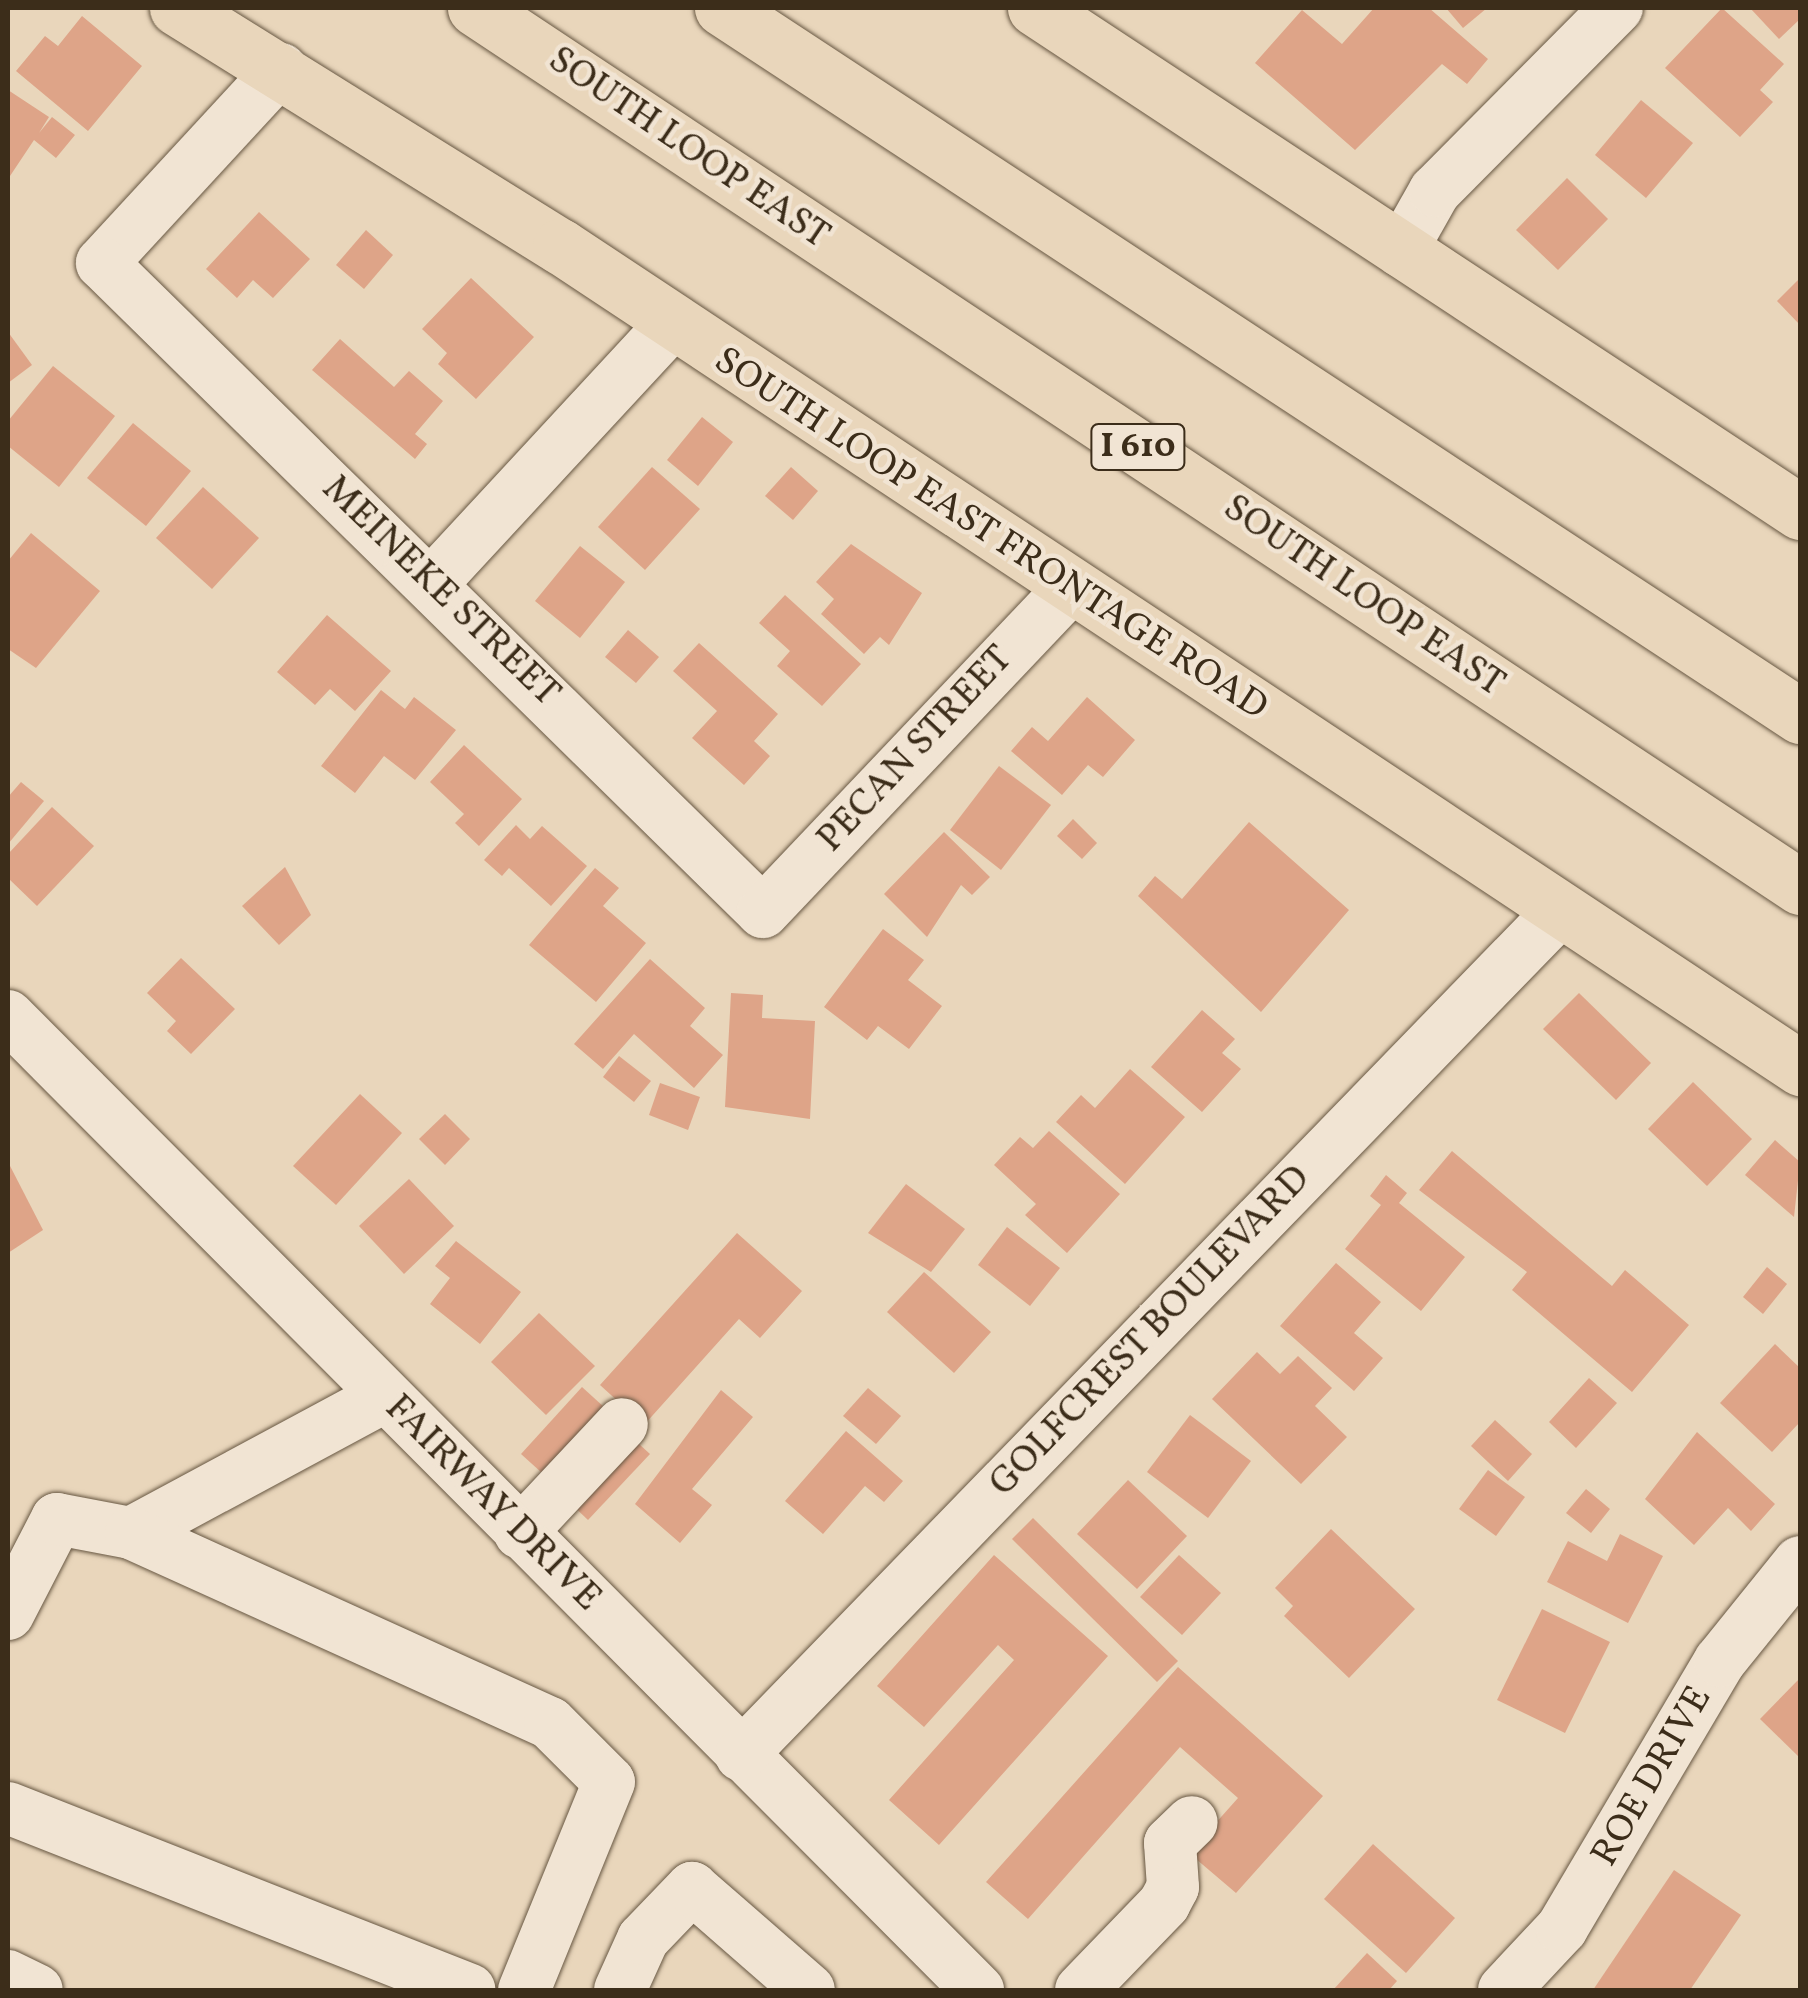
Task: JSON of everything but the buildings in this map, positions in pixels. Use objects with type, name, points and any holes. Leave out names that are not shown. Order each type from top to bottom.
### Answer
[{"type":"main road","name":"SOUTH LOOP EAST FRONTAGE ROAD","points":[[177,8],[281,69],[1800,1068]]},
{"type":"main road","name":"SOUTH LOOP EAST","points":[[475,8],[1800,887]]},
{"type":"main road","points":[[722,8],[1800,716]]},
{"type":"main road","points":[[1036,8],[1800,512]]},
{"type":"street","points":[[1401,250],[1435,191],[1617,8]]},
{"type":"street","name":"MEINEKE STREET","points":[[281,69],[102,263],[763,912]]},
{"type":"street","points":[[432,583],[671,324]]},
{"type":"street","name":"PECAN STREET","points":[[763,912],[1068,589]]},
{"type":"street","name":"GOLFCREST BOULEVARD","points":[[741,1755],[1560,910]]},
{"type":"street","name":"FAIRWAY DRIVE","points":[[8,1016],[978,1990]]},
{"type":"street","points":[[131,1533],[385,1396]]},
{"type":"street","points":[[520,1533],[622,1424]]},
{"type":"street","points":[[13,1593],[57,1519],[131,1533],[550,1724],[610,1782],[524,1990]]},
{"type":"street","name":"ROE DRIVE","points":[[1504,1990],[1562,1928],[1720,1661],[1800,1562]]},
{"type":"street","points":[[8,1808],[469,1990]]},
{"type":"street","points":[[1080,1990],[1164,1904],[1174,1887],[1170,1844],[1192,1822]]},
{"type":"street","points":[[620,1990],[643,1939],[692,1888],[809,1990]]},
{"type":"street","points":[[8,1976],[37,1990]]}]
